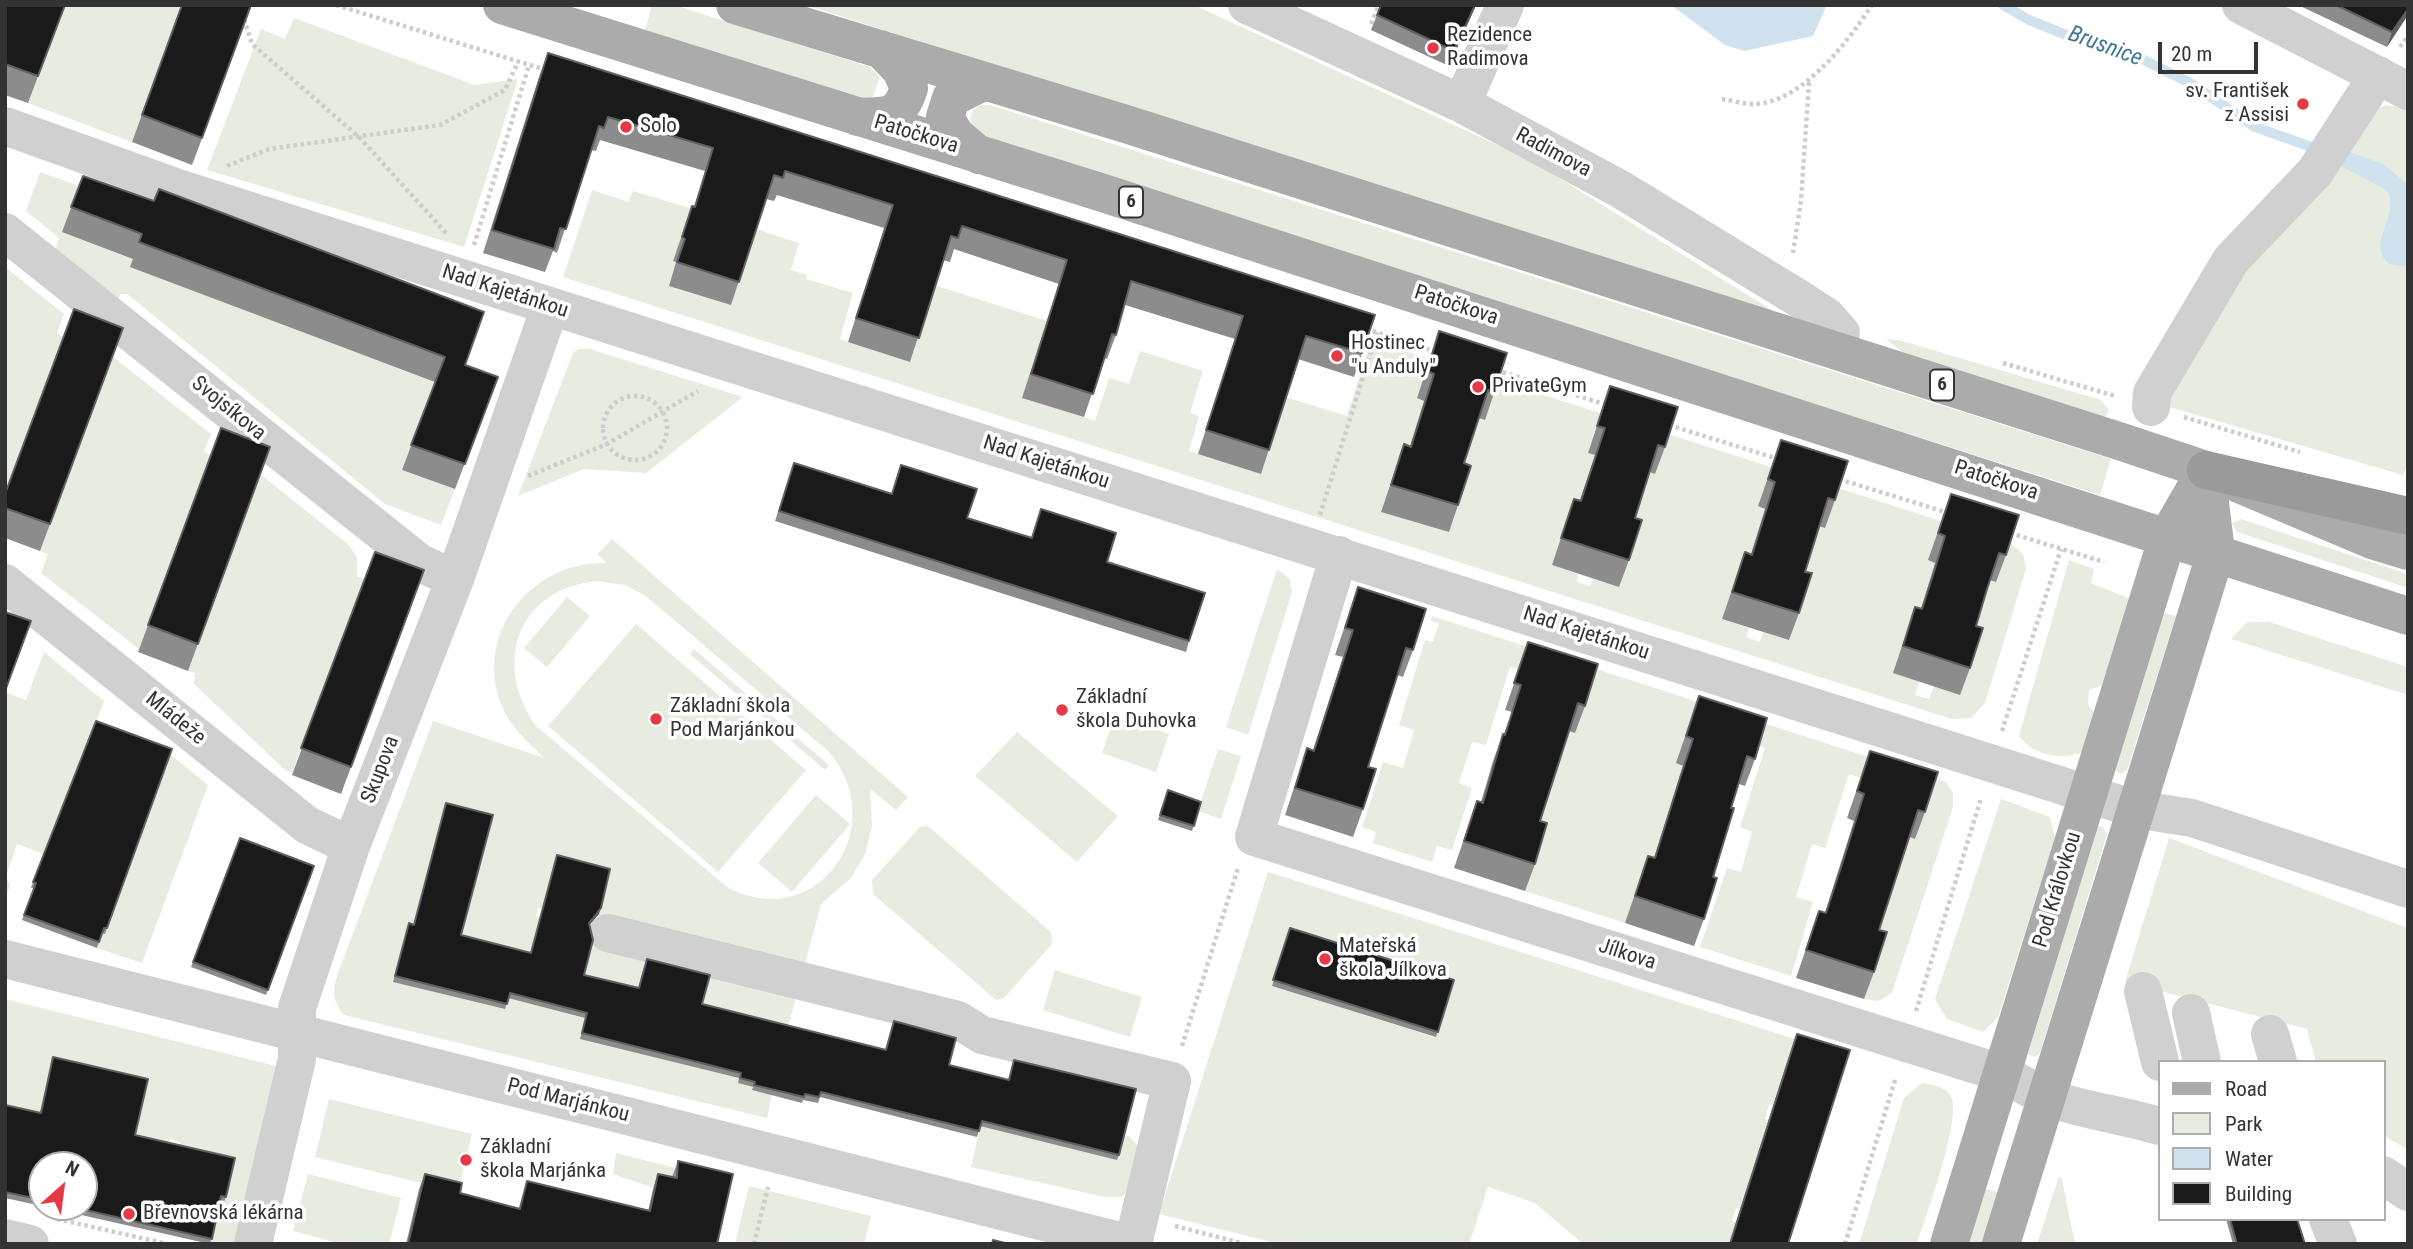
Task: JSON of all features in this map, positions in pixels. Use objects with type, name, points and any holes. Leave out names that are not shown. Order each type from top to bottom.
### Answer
[{"type":"highway","points":[[2206,470],[2408,516]]},
{"type":"main road","name":"Patočkova","points":[[502,5],[2168,536],[2408,616]]},
{"type":"main road","name":"6","points":[[735,5],[985,81],[2206,470],[2372,540],[2408,551]]},
{"type":"main road","points":[[858,117],[889,116],[904,105],[909,88],[901,69],[881,50]]},
{"type":"main road","points":[[979,155],[955,135],[945,117],[951,99],[985,81]]},
{"type":"main road","points":[[2001,1244],[2216,552],[2206,470]]},
{"type":"main road","name":"Pod Královkou","points":[[1949,1244],[2168,536],[2206,470]]},
{"type":"street","name":"Radimova","points":[[1247,5],[1462,104],[1620,189],[1798,298],[1827,317],[1841,333]]},
{"type":"street","points":[[1462,104],[1505,5]]},
{"type":"street","points":[[2151,407],[2152,393],[2231,260],[2315,172],[2395,71],[2241,5]]},
{"type":"street","name":"Nad Kajetánkou","points":[[5,126],[175,187],[550,307],[2088,794],[2136,809],[2192,818],[2408,889]]},
{"type":"street","name":"Svojsíkova","points":[[5,232],[420,563],[455,579]]},
{"type":"street","name":"Skupova","points":[[253,1244],[297,1059],[298,1008],[351,846],[455,579],[550,307]]},
{"type":"street","points":[[1254,837],[1325,551]]},
{"type":"street","name":"Mládeže","points":[[5,583],[307,825],[351,846]]},
{"type":"street","name":"Jílkova","points":[[1254,837],[2001,1073],[2046,1097],[2158,1126]]},
{"type":"street","points":[[608,933],[958,1020],[982,1035],[1172,1081],[1135,1235]]},
{"type":"street","name":"Pod Marjánkou","points":[[11,956],[296,1032],[747,1144],[1135,1235]]},
{"type":"street","points":[[2143,991],[2160,1060]]},
{"type":"street","points":[[2191,1013],[2202,1060]]},
{"type":"street","points":[[2385,1176],[2408,1192]]},
{"type":"street","points":[[2329,1221],[2337,1244]]},
{"type":"street","points":[[5,1238],[38,1230]]},
{"type":"path","points":[[336,5],[552,72]]},
{"type":"path","points":[[1722,99],[1751,104],[1776,99],[1809,82],[1872,5]]},
{"type":"path","points":[[243,18],[251,44],[360,138],[456,242]]},
{"type":"path","points":[[2395,71],[2408,36]]},
{"type":"path","points":[[225,167],[269,149],[440,125],[505,90],[518,62]]},
{"type":"path","points":[[471,254],[529,65]]},
{"type":"path","points":[[1798,298],[1793,251],[1801,201],[1809,82]]},
{"type":"path","points":[[1364,328],[1443,353]]},
{"type":"path","points":[[1325,551],[1377,332]]},
{"type":"path","points":[[1482,366],[1614,407]]},
{"type":"path","points":[[526,477],[607,444],[664,413],[702,388]]},
{"type":"path","points":[[640,396],[658,405],[664,413],[667,435],[655,454],[646,459],[624,458],[607,444],[603,424],[612,406],[620,399],[640,396]]},
{"type":"path","points":[[2151,407],[2305,453]]},
{"type":"path","points":[[1666,424],[1785,462]]},
{"type":"path","points":[[1838,478],[1956,516]]},
{"type":"path","points":[[2008,533],[2104,562]]},
{"type":"path","points":[[2001,734],[2061,549]]},
{"type":"path","points":[[1915,1015],[1983,791]]},
{"type":"path","points":[[1172,1081],[1242,856],[1254,837]]},
{"type":"path","points":[[1846,1244],[1900,1065]]},
{"type":"path","points":[[754,1244],[769,1181]]},
{"type":"path","points":[[38,1230],[168,1244]]},
{"type":"path","points":[[1135,1235],[1245,1244]]},
{"type":"green space","points":[[65,5],[183,5],[132,142],[28,103]]},
{"type":"green space","points":[[652,5],[674,5],[870,67],[880,77],[872,99],[866,100],[645,30]]},
{"type":"green space","points":[[806,5],[1194,5],[1530,160],[1783,317]]},
{"type":"green space","points":[[294,18],[475,85],[518,79],[464,247],[207,170],[261,29],[285,39]]},
{"type":"green space","points":[[981,105],[990,105],[2111,459],[2100,495],[981,137],[969,122],[973,110]]},
{"type":"green space","points":[[2386,105],[2408,108],[2408,463],[2403,475],[2162,405],[2248,258],[2365,113]]},
{"type":"green space","points":[[40,172],[151,212],[133,258],[436,382],[402,470],[455,489],[441,525],[385,504],[127,294],[121,294],[117,301],[55,250],[59,238],[26,211]]},
{"type":"green space","points":[[592,190],[628,202],[633,191],[693,209],[673,260],[676,262],[669,285],[756,229],[799,243],[791,270],[807,275],[806,279],[853,293],[840,339],[910,362],[934,285],[1047,321],[1084,417],[1095,421],[1109,378],[1129,384],[1140,351],[1203,371],[1190,413],[1199,416],[1189,451],[1260,473],[1285,397],[1347,416],[1371,340],[1430,359],[1417,398],[1424,401],[1401,474],[1394,472],[1381,512],[1449,532],[1454,490],[1477,417],[1485,419],[1497,380],[1600,413],[1588,453],[1595,455],[1572,528],[1552,565],[1578,574],[1577,582],[1590,586],[1593,579],[1619,586],[1625,545],[1648,472],[1655,474],[1668,434],[1771,467],[1758,506],[1765,509],[1742,582],[1722,619],[1749,628],[1746,637],[1760,642],[1763,632],[1789,640],[1796,600],[1807,562],[1820,524],[1838,488],[1941,521],[1929,560],[1936,563],[1913,636],[1906,634],[1919,682],[1915,695],[1929,699],[1934,686],[1966,653],[1989,580],[2009,542],[2023,554],[2026,569],[1985,703],[1971,718],[1952,719],[563,277]]},
{"type":"green space","points":[[5,267],[64,314],[57,334],[64,337],[5,494]]},
{"type":"green space","points":[[1886,339],[1899,340],[2101,400],[2109,410],[2105,417],[1909,357]]},
{"type":"green space","points":[[578,349],[590,349],[743,397],[646,473],[584,469],[518,496],[573,353]]},
{"type":"green space","points":[[113,357],[211,434],[204,452],[211,455],[139,649],[41,573],[48,554],[40,551]]},
{"type":"green space","points":[[260,474],[349,545],[357,558],[357,576],[365,579],[292,773],[285,770],[194,684],[195,673],[188,671]]},
{"type":"green space","points":[[2241,519],[2408,574],[2408,588],[2237,532],[2232,523]]},
{"type":"green space","points":[[612,539],[908,797],[896,810],[870,789],[872,826],[865,854],[851,878],[821,904],[787,1031],[698,1008],[646,958],[639,988],[582,982],[604,894],[555,861],[542,909],[538,908],[536,916],[540,917],[527,968],[394,982],[504,1009],[508,998],[585,1018],[580,1038],[739,1078],[739,1083],[772,1095],[767,1118],[344,1015],[336,1003],[334,987],[338,975],[433,721],[544,758],[514,727],[501,704],[495,677],[496,651],[503,627],[516,606],[533,588],[555,574],[579,566],[606,563],[598,554]],"holes":[[[597,581],[625,585],[646,596],[829,752],[847,782],[853,812],[848,841],[835,866],[815,885],[789,897],[760,898],[727,887],[536,726],[523,702],[516,678],[515,655],[520,633],[531,614],[548,598],[570,587]]]},
{"type":"green space","points":[[2069,560],[2094,569],[2091,583],[2133,600],[2106,684],[2089,690],[2088,705],[2096,714],[2084,751],[2058,756],[2033,748],[2019,736]]},
{"type":"green space","points":[[1277,569],[1289,578],[1292,592],[1248,735],[1226,727]]},
{"type":"green space","points":[[567,597],[590,616],[547,667],[524,648]]},
{"type":"green space","points":[[2163,613],[2176,616],[2127,770],[2120,774],[2115,769]]},
{"type":"green space","points":[[1432,616],[1946,782],[1953,793],[1953,807],[1892,993],[1878,1001],[1864,999],[1877,960],[1869,957],[1908,837],[1915,839],[1884,785],[1849,774],[1825,848],[1812,844],[1796,897],[1813,902],[1791,976],[1700,947],[1727,868],[1741,872],[1752,832],[1740,827],[1765,748],[1757,745],[1676,763],[1683,766],[1645,885],[1625,923],[1525,891],[1537,850],[1530,848],[1568,730],[1574,733],[1543,677],[1510,667],[1486,745],[1472,742],[1459,783],[1472,788],[1452,850],[1437,846],[1432,862],[1373,843],[1376,832],[1362,827],[1383,762],[1403,768],[1414,730],[1399,725],[1425,640],[1433,642],[1439,623],[1431,621]]},
{"type":"green space","points":[[2247,622],[2269,622],[2408,667],[2408,695],[2231,639]]},
{"type":"green space","points":[[636,624],[806,770],[718,872],[548,726]]},
{"type":"green space","points":[[694,649],[829,765],[825,770],[690,654]]},
{"type":"green space","points":[[44,652],[104,701],[52,840],[49,839],[44,854],[17,844],[6,876],[10,886],[5,898],[5,692],[26,700]]},
{"type":"green space","points":[[1115,715],[1169,734],[1156,772],[1102,753]]},
{"type":"green space","points":[[1017,732],[1118,816],[1077,862],[975,776]]},
{"type":"green space","points":[[1218,749],[1241,756],[1221,819],[1198,811]]},
{"type":"green space","points":[[170,754],[208,785],[142,963],[97,948],[102,933],[105,933]]},
{"type":"green space","points":[[816,795],[850,824],[792,892],[758,863]]},
{"type":"green space","points":[[2001,799],[2050,817],[2055,838],[1998,1017],[1983,1032],[1947,1019],[1935,999]]},
{"type":"green space","points":[[928,826],[1051,932],[1052,944],[1004,998],[996,1000],[873,894],[872,880],[920,827]]},
{"type":"green space","points":[[2102,826],[2107,834],[2040,1053],[2035,1057],[2028,1054],[2097,827]]},
{"type":"green space","points":[[2169,838],[2405,927],[2408,930],[2408,1150],[2385,1136],[2385,1060],[2315,1060],[2307,1029],[2125,982]]},
{"type":"green space","points":[[1268,872],[1795,1039],[1773,1105],[1769,1105],[1765,1119],[1768,1120],[1740,1209],[1736,1208],[1732,1221],[1736,1222],[1729,1244],[1583,1244],[1535,1203],[1488,1187],[1469,1244],[1279,1244],[1159,1214]],"holes":[[[1288,933],[1435,1037],[1272,986]]]},
{"type":"green space","points":[[1055,970],[1142,997],[1130,1037],[1043,1010]]},
{"type":"green space","points":[[5,999],[280,1067],[240,1244],[210,1244],[219,1201],[223,1202],[179,1151],[180,1142],[170,1139],[167,1148],[5,1111]]},
{"type":"green space","points":[[1922,1083],[1946,1090],[1951,1096],[1953,1108],[1947,1146],[1917,1244],[1859,1244],[1904,1098]]},
{"type":"green space","points":[[329,1099],[472,1134],[458,1192],[315,1157]]},
{"type":"green space","points":[[981,1124],[1129,1136],[1138,1146],[1133,1188],[1121,1197],[1105,1197],[971,1167]]},
{"type":"green space","points":[[616,1153],[675,1168],[672,1178],[663,1191],[613,1174]]},
{"type":"green space","points":[[308,1174],[401,1198],[389,1244],[342,1244],[293,1231]]},
{"type":"green space","points":[[2059,1176],[2062,1179],[2075,1244],[2037,1244]]},
{"type":"green space","points":[[749,1186],[871,1216],[864,1244],[735,1244]]},
{"type":"green space","points":[[1984,1188],[1997,1192],[1981,1244],[1967,1244]]},
{"type":"water","points":[[1671,5],[1827,5],[1813,36],[1744,51],[1725,45]]},
{"type":"water","points":[[2341,149],[2383,164],[2408,185],[2408,267],[2389,264],[2383,256],[2382,238],[2390,210],[2387,190],[2335,163]]},
{"type":"building","points":[[5,5],[65,5],[38,76],[5,64]]},
{"type":"building","points":[[182,5],[251,5],[202,138],[142,115]]},
{"type":"building","name":"Rezidence Radimova","points":[[1381,5],[1475,5],[1454,51],[1377,15]]},
{"type":"building","points":[[2336,5],[2408,5],[2408,9],[2392,32]]},
{"type":"building","points":[[548,53],[1375,315],[1362,353],[1306,336],[1269,450],[1206,430],[1243,316],[1131,281],[1116,335],[1112,334],[1093,394],[1031,374],[1067,260],[962,226],[958,238],[951,236],[919,338],[856,318],[893,205],[785,171],[783,178],[774,175],[739,282],[677,262],[685,239],[682,237],[692,206],[695,207],[713,148],[608,117],[604,128],[599,126],[566,229],[560,228],[554,249],[492,230]]},
{"type":"building","points":[[83,176],[154,201],[159,189],[484,312],[465,365],[498,377],[465,464],[411,445],[445,357],[139,242],[142,234],[71,207]]},
{"type":"building","points":[[74,309],[123,328],[50,524],[5,508],[5,494]]},
{"type":"building","points":[[1439,331],[1507,353],[1494,393],[1488,390],[1464,463],[1471,466],[1458,505],[1391,485],[1404,444],[1411,447],[1434,374],[1427,371]]},
{"type":"building","points":[[1610,386],[1678,407],[1665,447],[1658,445],[1635,518],[1642,520],[1629,560],[1561,538],[1574,499],[1581,501],[1605,428],[1597,426]]},
{"type":"building","points":[[221,428],[270,447],[198,644],[148,625]]},
{"type":"building","points":[[1781,440],[1848,461],[1835,500],[1828,498],[1805,572],[1812,573],[1799,613],[1732,592],[1745,552],[1752,555],[1775,482],[1768,479]]},
{"type":"building","points":[[794,463],[892,494],[901,465],[977,489],[967,518],[1032,538],[1041,509],[1116,533],[1107,562],[1205,593],[1189,641],[779,511]]},
{"type":"building","points":[[1951,494],[2019,515],[2006,555],[1999,553],[1987,589],[1976,626],[1983,628],[1970,668],[1903,646],[1915,607],[1922,609],[1934,572],[1945,536],[1938,533]]},
{"type":"building","points":[[375,552],[424,570],[351,767],[301,748]]},
{"type":"building","points":[[1358,587],[1426,609],[1413,650],[1406,648],[1368,767],[1376,769],[1363,809],[1295,788],[1307,748],[1314,751],[1353,630],[1345,628]]},
{"type":"building","points":[[5,612],[31,621],[5,691]]},
{"type":"building","points":[[1528,642],[1598,664],[1585,706],[1578,703],[1540,821],[1547,823],[1535,864],[1464,841],[1477,801],[1483,803],[1503,734],[1505,735],[1521,685],[1514,683]]},
{"type":"building","points":[[1699,696],[1767,718],[1755,759],[1747,756],[1731,808],[1734,808],[1713,877],[1717,878],[1704,919],[1635,896],[1648,856],[1655,858],[1693,739],[1686,736]]},
{"type":"building","points":[[96,721],[172,749],[107,928],[104,928],[99,942],[24,915],[36,883],[33,882]]},
{"type":"building","points":[[1870,751],[1938,772],[1925,812],[1918,810],[1879,930],[1887,932],[1874,972],[1806,950],[1819,911],[1826,913],[1843,861],[1864,794],[1857,791]]},
{"type":"building","points":[[1168,790],[1201,802],[1194,826],[1160,815]]},
{"type":"building","points":[[446,803],[493,815],[461,935],[531,953],[557,855],[610,869],[601,908],[589,923],[593,940],[584,975],[639,988],[647,959],[710,975],[702,1004],[886,1050],[894,1021],[956,1038],[949,1065],[1009,1080],[1014,1060],[1136,1089],[1119,1155],[982,1121],[979,1131],[821,1092],[819,1097],[805,1094],[804,1097],[754,1085],[755,1082],[740,1078],[741,1073],[582,1033],[587,1013],[510,993],[507,1004],[395,976],[409,923],[414,925]]},
{"type":"building","points":[[240,838],[314,866],[268,990],[193,962]]},
{"type":"building","name":"Mateřská škola Jílkova","points":[[1290,928],[1454,980],[1438,1032],[1273,980]]},
{"type":"building","points":[[1797,1034],[1850,1050],[1788,1244],[1730,1244]]},
{"type":"building","points":[[53,1057],[148,1079],[135,1135],[235,1158],[226,1197],[221,1196],[212,1239],[98,1213],[98,1151],[28,1151],[28,1197],[5,1192],[5,1105],[41,1113]]},
{"type":"building","points":[[678,1161],[733,1174],[717,1244],[408,1244],[425,1174],[462,1183],[460,1193],[520,1209],[527,1181],[650,1211],[658,1174],[677,1178]]},
{"type":"building","points":[[2231,1221],[2298,1221],[2305,1244],[2237,1244]]},
{"type":"building","points":[[993,1240],[1009,1244],[992,1244]]},
{"type":"waterway","name":"Brusnice","points":[[2003,5],[2029,20],[2086,43],[2130,53],[2192,84],[2255,127],[2317,149]]},
{"type":"place","name":"Rezidence Radimova","points":[[1433,48]]},
{"type":"place","name":"sv. František z Assisi","points":[[2303,104]]},
{"type":"place","name":"Solo","points":[[626,127]]},
{"type":"place","name":"Hostinec \"u Anduly\"","points":[[1337,356]]},
{"type":"place","name":"PrivateGym","points":[[1478,387]]},
{"type":"place","name":"Základní škola Duhovka","points":[[1062,710]]},
{"type":"place","name":"Základní škola Pod Marjánkou","points":[[656,719]]},
{"type":"place","name":"Mateřská škola Jílkova","points":[[1325,959]]},
{"type":"place","name":"Základní škola Marjánka","points":[[466,1160]]},
{"type":"place","name":"Břevnovská lékárna","points":[[129,1214]]}]
